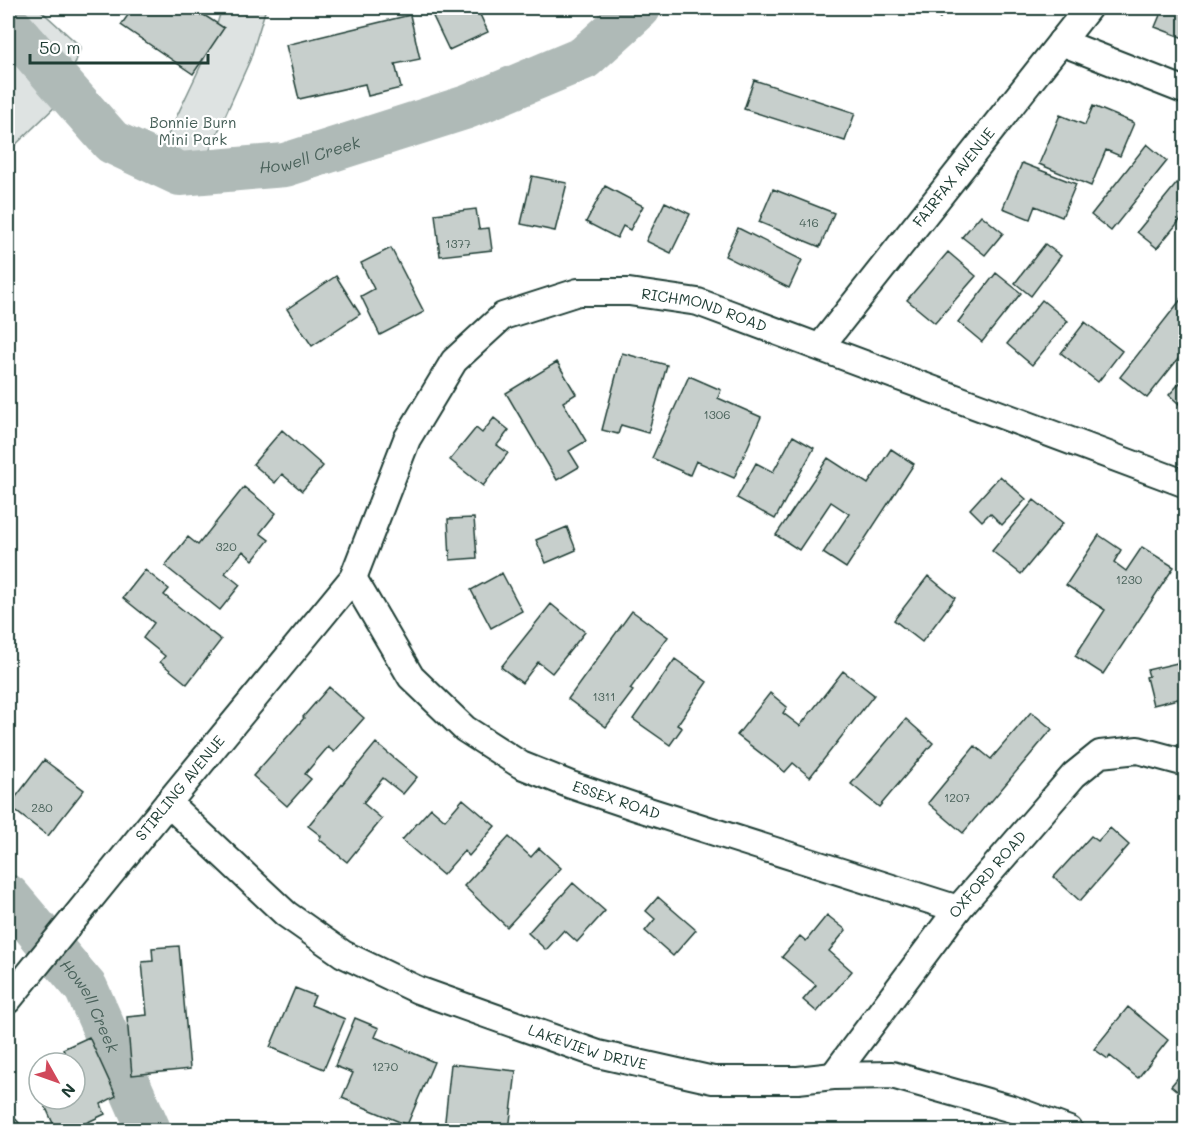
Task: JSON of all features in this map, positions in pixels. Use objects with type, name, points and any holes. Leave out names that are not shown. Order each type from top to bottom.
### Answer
[{"type":"street","name":"FAIRFAX AVENUE","points":[[820,347],[1088,8]]},
{"type":"street","points":[[1061,42],[1185,91]]},
{"type":"street","name":"RICHMOND ROAD","points":[[353,578],[407,439],[454,360],[503,316],[578,292],[629,292],[698,302],[1185,484]]},
{"type":"street","name":"STIRLING AVENUE","points":[[8,1000],[353,578]]},
{"type":"street","name":"ESSEX ROAD","points":[[353,578],[411,677],[465,729],[521,765],[636,807],[958,909]]},
{"type":"street","name":"OXFORD ROAD","points":[[833,1076],[958,909],[1074,775],[1100,754],[1138,750],[1185,763]]},
{"type":"street","name":"LAKEVIEW DRIVE","points":[[168,802],[286,914],[343,954],[418,990],[598,1054],[713,1080],[798,1080],[833,1076],[892,1075],[1012,1109],[1069,1131]]},
{"type":"green space","points":[[8,8],[38,8],[81,47],[62,100],[8,152]]},
{"type":"green space","name":"Bonnie Burn Mini Park","points":[[222,8],[266,8],[250,60],[208,154],[181,156],[165,141],[210,46]]},
{"type":"building","points":[[133,8],[193,8],[224,28],[193,74],[121,25]]},
{"type":"building","points":[[429,8],[477,8],[488,32],[449,50]]},
{"type":"building","points":[[918,8],[945,8],[940,18]]},
{"type":"building","points":[[952,8],[969,8],[966,14]]},
{"type":"building","points":[[1163,8],[1186,8],[1186,39],[1155,27]]},
{"type":"building","points":[[410,15],[420,59],[395,64],[401,88],[368,96],[365,84],[299,99],[286,45]]},
{"type":"building","points":[[754,80],[855,113],[845,141],[744,109]]},
{"type":"building","points":[[1093,106],[1134,123],[1120,156],[1106,150],[1091,186],[1039,164],[1060,115],[1085,125]]},
{"type":"building","points":[[1147,144],[1167,161],[1111,231],[1091,215]]},
{"type":"building","points":[[1022,163],[1076,184],[1062,217],[1035,206],[1030,219],[1003,208]]},
{"type":"building","points":[[1186,172],[1186,213],[1157,248],[1137,232]]},
{"type":"building","points":[[532,176],[567,183],[555,231],[521,224]]},
{"type":"building","points":[[605,186],[643,206],[630,230],[623,226],[617,238],[586,222]]},
{"type":"building","points":[[773,189],[834,213],[820,247],[759,222]]},
{"type":"building","points":[[665,202],[690,214],[671,253],[646,241]]},
{"type":"building","points":[[476,209],[479,229],[489,228],[492,250],[440,256],[435,214]]},
{"type":"building","points":[[981,215],[1003,233],[985,255],[962,237]]},
{"type":"building","points":[[738,228],[802,260],[789,288],[725,256]]},
{"type":"building","points":[[1045,244],[1061,256],[1031,296],[1015,283]]},
{"type":"building","points":[[391,248],[424,312],[380,335],[361,296],[374,289],[361,263]]},
{"type":"building","points":[[948,252],[976,276],[935,323],[907,300]]},
{"type":"building","points":[[996,273],[1021,293],[982,342],[958,322]]},
{"type":"building","points":[[336,276],[360,314],[312,346],[287,309]]},
{"type":"building","points":[[1182,298],[1186,301],[1186,328],[1181,334],[1186,338],[1186,349],[1147,398],[1120,377]]},
{"type":"building","points":[[1042,300],[1068,321],[1032,365],[1007,344]]},
{"type":"building","points":[[1085,322],[1122,351],[1098,382],[1061,353]]},
{"type":"building","points":[[622,353],[667,365],[648,433],[621,425],[618,434],[602,430]]},
{"type":"building","points":[[557,362],[576,394],[563,402],[586,441],[569,451],[579,467],[557,480],[506,393]]},
{"type":"building","points":[[689,376],[721,390],[718,398],[761,417],[734,478],[696,461],[690,475],[652,458]]},
{"type":"building","points":[[1186,376],[1186,410],[1169,395]]},
{"type":"building","points":[[494,418],[509,430],[497,445],[508,453],[483,486],[450,460],[476,428],[482,433]]},
{"type":"building","points":[[282,430],[323,466],[302,491],[282,474],[275,483],[253,464]]},
{"type":"building","points":[[793,436],[814,448],[775,519],[737,498],[756,463],[773,472]]},
{"type":"building","points":[[891,449],[914,464],[846,568],[823,553],[849,514],[831,502],[799,550],[776,535],[828,458],[868,484]]},
{"type":"building","points":[[1000,476],[1026,499],[1002,525],[990,513],[982,521],[970,509]]},
{"type":"building","points":[[244,487],[276,513],[260,533],[269,540],[253,560],[243,551],[225,573],[240,585],[220,610],[165,566],[188,537],[198,545]]},
{"type":"building","points":[[1034,500],[1063,523],[1021,574],[992,551]]},
{"type":"building","points":[[474,518],[477,558],[450,560],[448,519]]},
{"type":"building","points":[[567,527],[576,550],[546,563],[536,540]]},
{"type":"building","points":[[1099,535],[1121,550],[1114,562],[1126,571],[1142,547],[1174,567],[1103,674],[1075,656],[1105,610],[1066,585]]},
{"type":"building","points":[[145,570],[169,589],[164,595],[221,640],[187,684],[160,662],[165,656],[143,638],[154,623],[123,598]]},
{"type":"building","points":[[502,573],[522,611],[491,628],[471,590]]},
{"type":"building","points":[[928,576],[955,598],[922,642],[894,620]]},
{"type":"building","points":[[551,604],[585,632],[552,673],[538,662],[522,683],[501,667]]},
{"type":"building","points":[[632,611],[668,637],[630,689],[633,691],[606,727],[568,699]]},
{"type":"building","points":[[675,659],[707,682],[677,725],[682,728],[670,745],[633,719]]},
{"type":"building","points":[[1186,661],[1186,710],[1181,711],[1178,699],[1153,705],[1146,677],[1149,676],[1147,670]]},
{"type":"building","points":[[843,671],[874,695],[810,777],[793,763],[785,772],[737,735],[770,693],[787,707],[783,713],[800,726]]},
{"type":"building","points":[[329,687],[364,718],[334,752],[328,747],[305,774],[311,779],[287,806],[253,776]]},
{"type":"building","points":[[1031,712],[1052,729],[963,833],[928,803],[975,746],[991,759]]},
{"type":"building","points":[[906,719],[933,743],[879,807],[851,784]]},
{"type":"building","points":[[376,743],[417,777],[403,794],[383,778],[363,803],[382,819],[347,862],[319,839],[321,836],[308,826]]},
{"type":"building","points":[[44,760],[84,790],[48,836],[9,806]]},
{"type":"building","points":[[463,799],[495,826],[469,856],[464,851],[443,875],[402,840],[431,808],[445,820]]},
{"type":"building","points":[[1110,828],[1129,845],[1080,901],[1054,877],[1091,836],[1098,841]]},
{"type":"building","points":[[509,837],[531,857],[539,848],[561,868],[507,927],[464,886]]},
{"type":"building","points":[[573,883],[605,911],[577,942],[564,930],[546,950],[528,933]]},
{"type":"building","points":[[658,897],[696,930],[673,956],[645,931],[655,919],[646,911]]},
{"type":"building","points":[[827,915],[846,930],[829,951],[852,971],[817,1012],[803,1000],[816,985],[782,957],[800,936],[806,941]]},
{"type":"building","points":[[179,946],[190,1069],[132,1075],[127,1017],[147,1015],[142,962],[153,961],[152,948]]},
{"type":"building","points":[[295,988],[315,996],[311,1005],[345,1019],[324,1069],[270,1047]]},
{"type":"building","points":[[1128,1007],[1168,1040],[1138,1078],[1110,1056],[1108,1059],[1094,1049]]},
{"type":"building","points":[[355,1018],[379,1028],[375,1037],[434,1062],[407,1125],[342,1098],[353,1073],[335,1066]]},
{"type":"building","points":[[89,1037],[116,1096],[101,1104],[105,1114],[71,1130],[56,1130],[47,1111],[87,1111],[87,1051],[64,1051],[63,1049]]},
{"type":"building","points":[[451,1064],[516,1071],[509,1130],[444,1130]]},
{"type":"building","points":[[1186,1068],[1186,1098],[1171,1086]]},
{"type":"building","points":[[9,1111],[25,1130],[8,1130]]},
{"type":"waterway","name":"Howell Creek","points":[[8,24],[112,142],[180,174],[285,165],[467,107],[584,58],[639,8]]},
{"type":"waterway","name":"Howell Creek","points":[[8,896],[86,988],[149,1130]]}]
